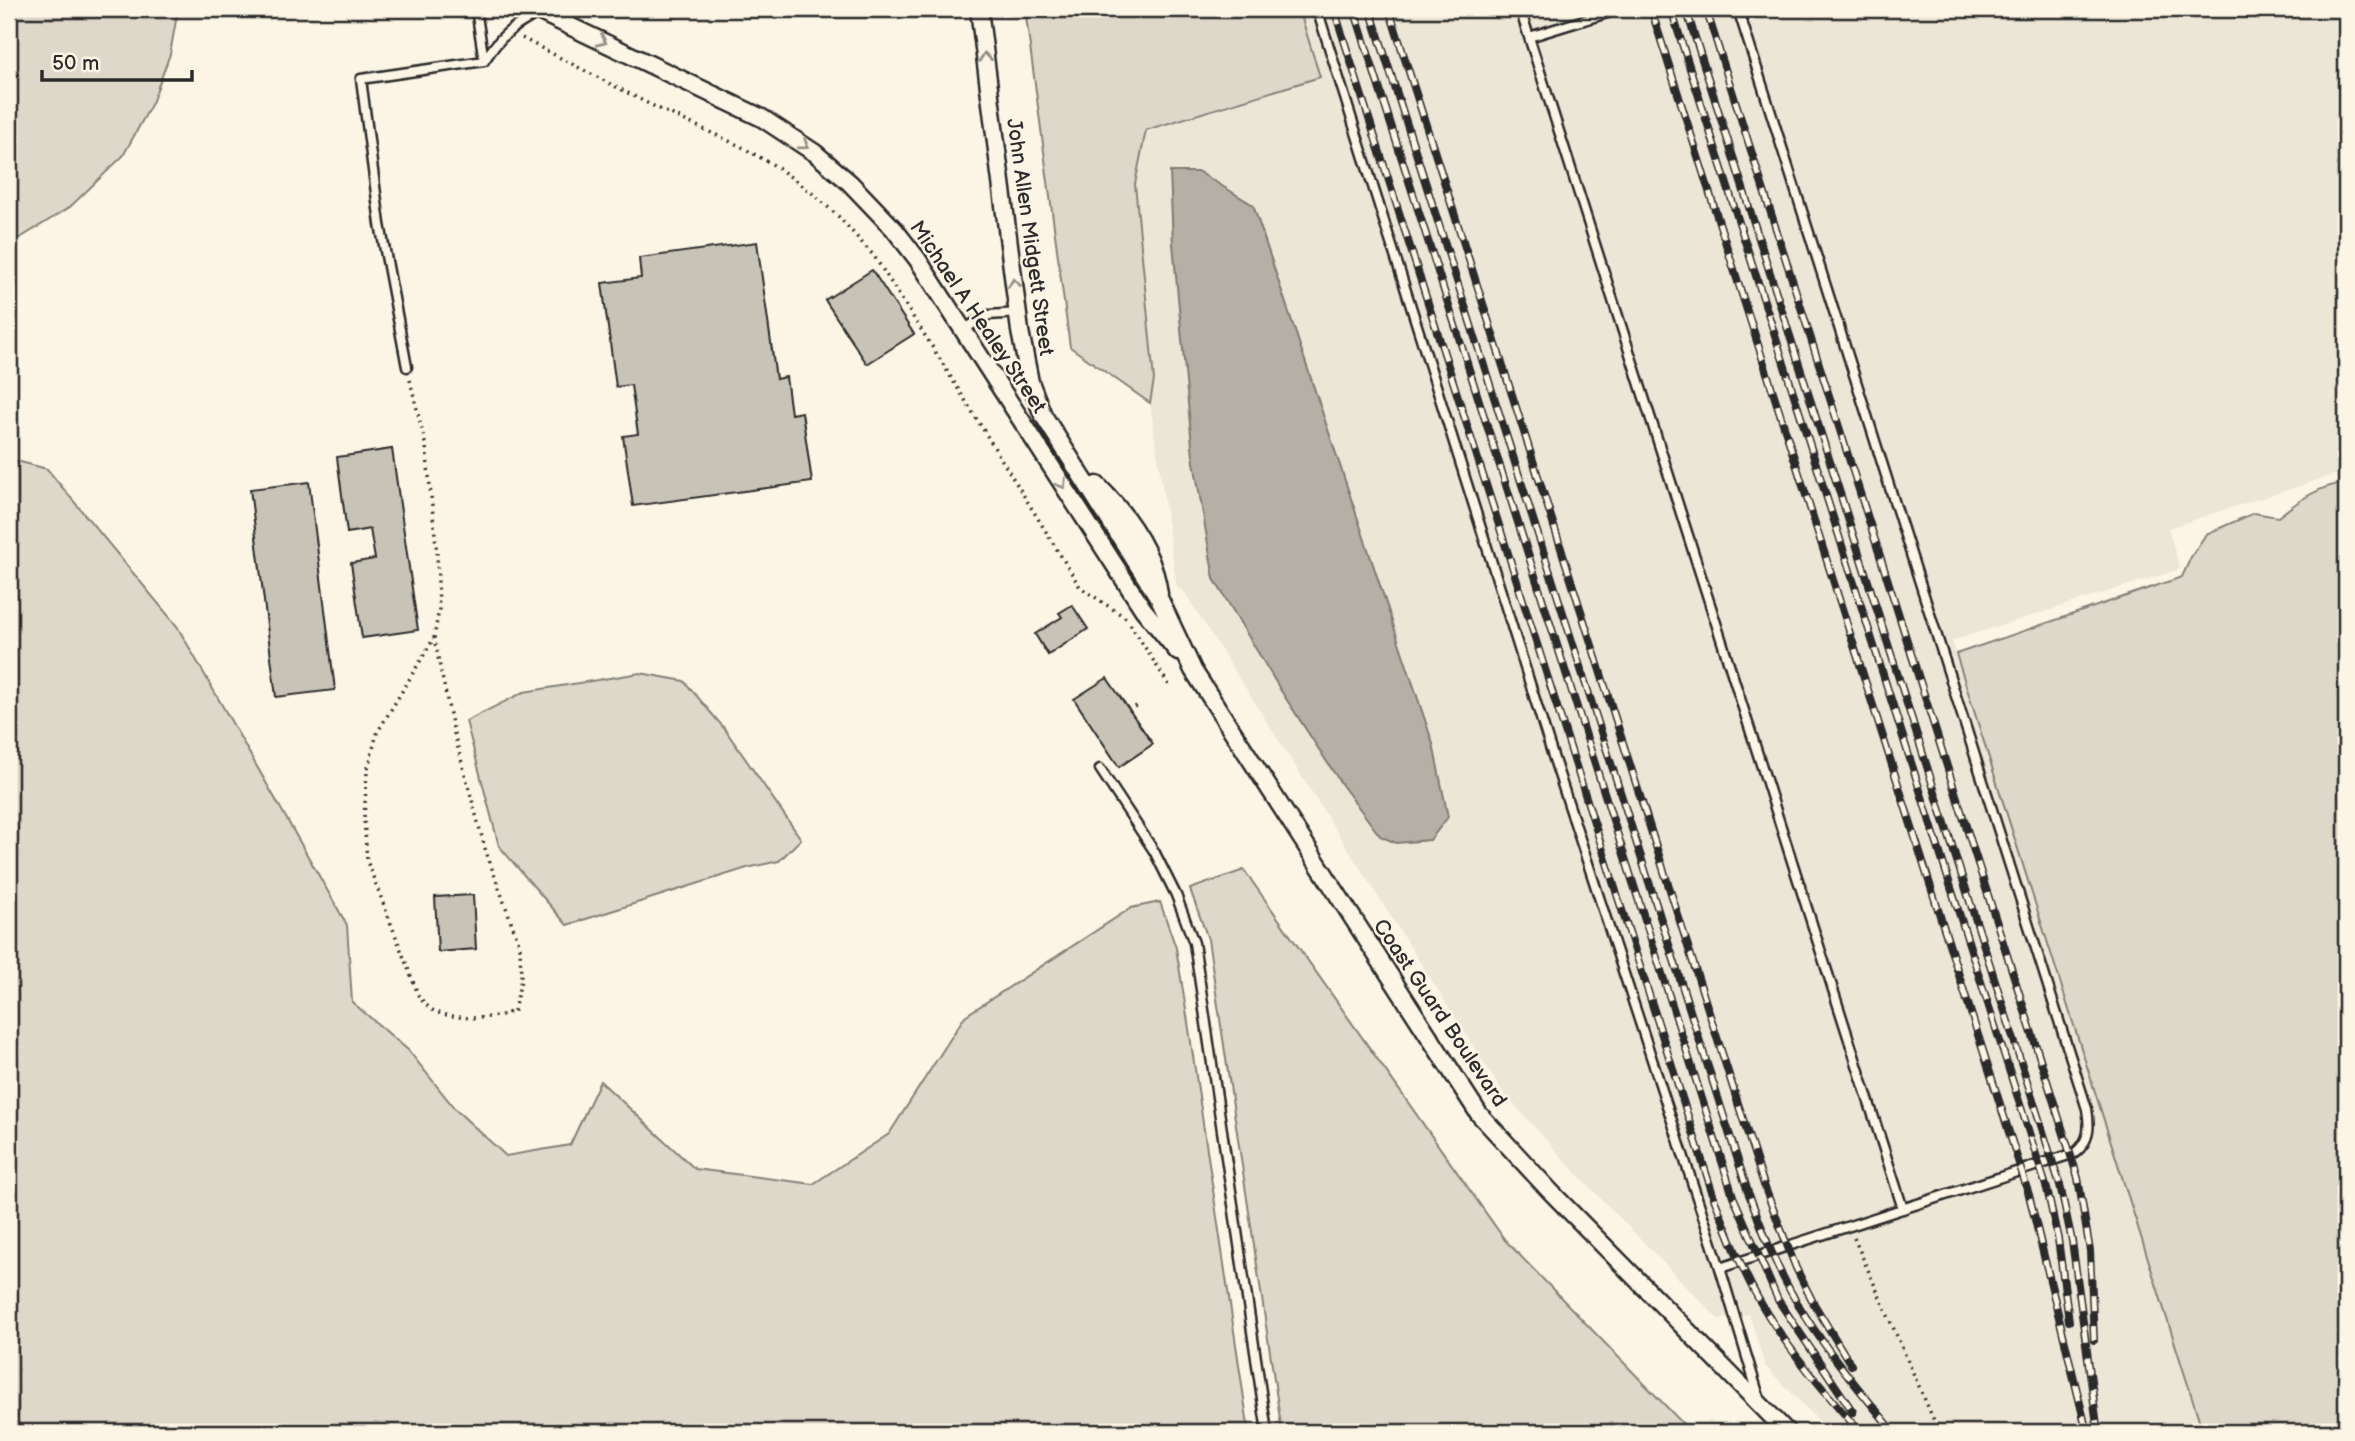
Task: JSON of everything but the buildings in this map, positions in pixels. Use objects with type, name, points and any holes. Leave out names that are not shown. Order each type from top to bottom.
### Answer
[{"type":"street","name":"John Allen Midgett Street","points":[[979,9],[1018,313],[1035,397],[1160,600]]},
{"type":"street","name":"Michael A Healey Street","points":[[538,10],[729,100],[791,136],[850,183],[894,229],[918,260],[1143,609]]},
{"type":"street","name":"Coast Guard Boulevard","points":[[1160,600],[1193,670]]},
{"type":"street","name":"Coast Guard Boulevard","points":[[1143,609],[1193,670],[1479,1114],[1550,1191],[1787,1432]]},
{"type":"lane","points":[[476,9],[484,61]]},
{"type":"lane","points":[[1317,9],[1551,750],[1720,1268],[1762,1407]]},
{"type":"lane","points":[[1520,9],[1903,1209]]},
{"type":"lane","points":[[1529,37],[1620,9]]},
{"type":"lane","points":[[1720,1268],[2075,1153],[2084,1146],[2090,1122],[1738,9]]},
{"type":"lane","points":[[407,367],[380,224],[361,79],[484,61],[498,39],[538,10]]},
{"type":"lane","points":[[964,329],[989,315],[1018,313]]},
{"type":"lane","points":[[1100,769],[1154,850],[1176,895],[1194,943],[1267,1432]]},
{"type":"path","points":[[507,32],[649,104],[740,146],[777,167],[838,216],[874,256],[1080,587],[1091,597],[1127,618],[1169,685]]},
{"type":"path","points":[[407,367],[426,447],[439,609],[434,638],[377,733],[367,772],[364,818],[367,862],[419,997],[434,1011],[461,1017],[500,1017],[514,1011],[521,980],[520,946],[486,852],[454,733],[434,638]]},
{"type":"path","points":[[1129,711],[1138,705]]},
{"type":"path","points":[[1849,1226],[1939,1432]]},
{"type":"shaded area","points":[[9,9],[178,9],[170,54],[152,103],[123,156],[70,207],[20,238],[9,241]]},
{"type":"shaded area","points":[[1025,9],[2346,9],[2346,471],[2168,528],[2180,569],[1952,641],[2203,1432],[1830,1432],[1765,1366],[1749,1314],[1718,1319],[1579,1176],[1502,1091],[1183,590],[1177,588],[1150,403],[1070,347]]},
{"type":"shaded area","points":[[1025,9],[1299,9],[1320,77],[1146,130],[1135,184],[1154,380],[1150,403],[1070,347]]},
{"type":"shaded area","points":[[1170,172],[1199,172],[1253,205],[1433,744],[1448,817],[1430,840],[1396,843],[1380,836],[1342,785],[1283,694],[1214,579],[1193,456],[1173,244]]},
{"type":"shaded area","points":[[9,459],[47,469],[177,626],[347,925],[352,1002],[408,1050],[456,1110],[506,1156],[570,1145],[600,1081],[695,1169],[813,1184],[889,1134],[965,1016],[1131,908],[1160,902],[1176,948],[1249,1432],[9,1432]]},
{"type":"shaded area","points":[[2346,483],[2346,1432],[2203,1432],[1956,654],[2182,577],[2206,534],[2254,513],[2278,517],[2318,490]]},
{"type":"shaded area","points":[[640,673],[684,681],[724,728],[801,839],[779,861],[747,868],[567,925],[499,846],[466,721],[524,692]]},
{"type":"shaded area","points":[[1244,870],[1505,1240],[1691,1432],[1282,1432],[1208,939],[1190,889]]},
{"type":"railway","points":[[1334,9],[1715,1201],[1746,1275],[1762,1305],[1801,1362],[1860,1432]]},
{"type":"railway","points":[[1354,9],[1733,1196],[1778,1300],[1853,1412]]},
{"type":"railway","points":[[1370,9],[1748,1192],[1776,1263],[1792,1294],[1833,1356],[1894,1432]]},
{"type":"railway","points":[[1389,9],[1765,1188],[1796,1268],[1851,1365]]},
{"type":"railway","points":[[1651,9],[2029,1195],[2087,1432]]},
{"type":"railway","points":[[1671,9],[2047,1189],[2058,1239],[2069,1321]]},
{"type":"railway","points":[[1686,9],[2060,1185],[2072,1241],[2098,1432]]},
{"type":"railway","points":[[1706,9],[2078,1178],[2090,1251],[2094,1340]]}]
